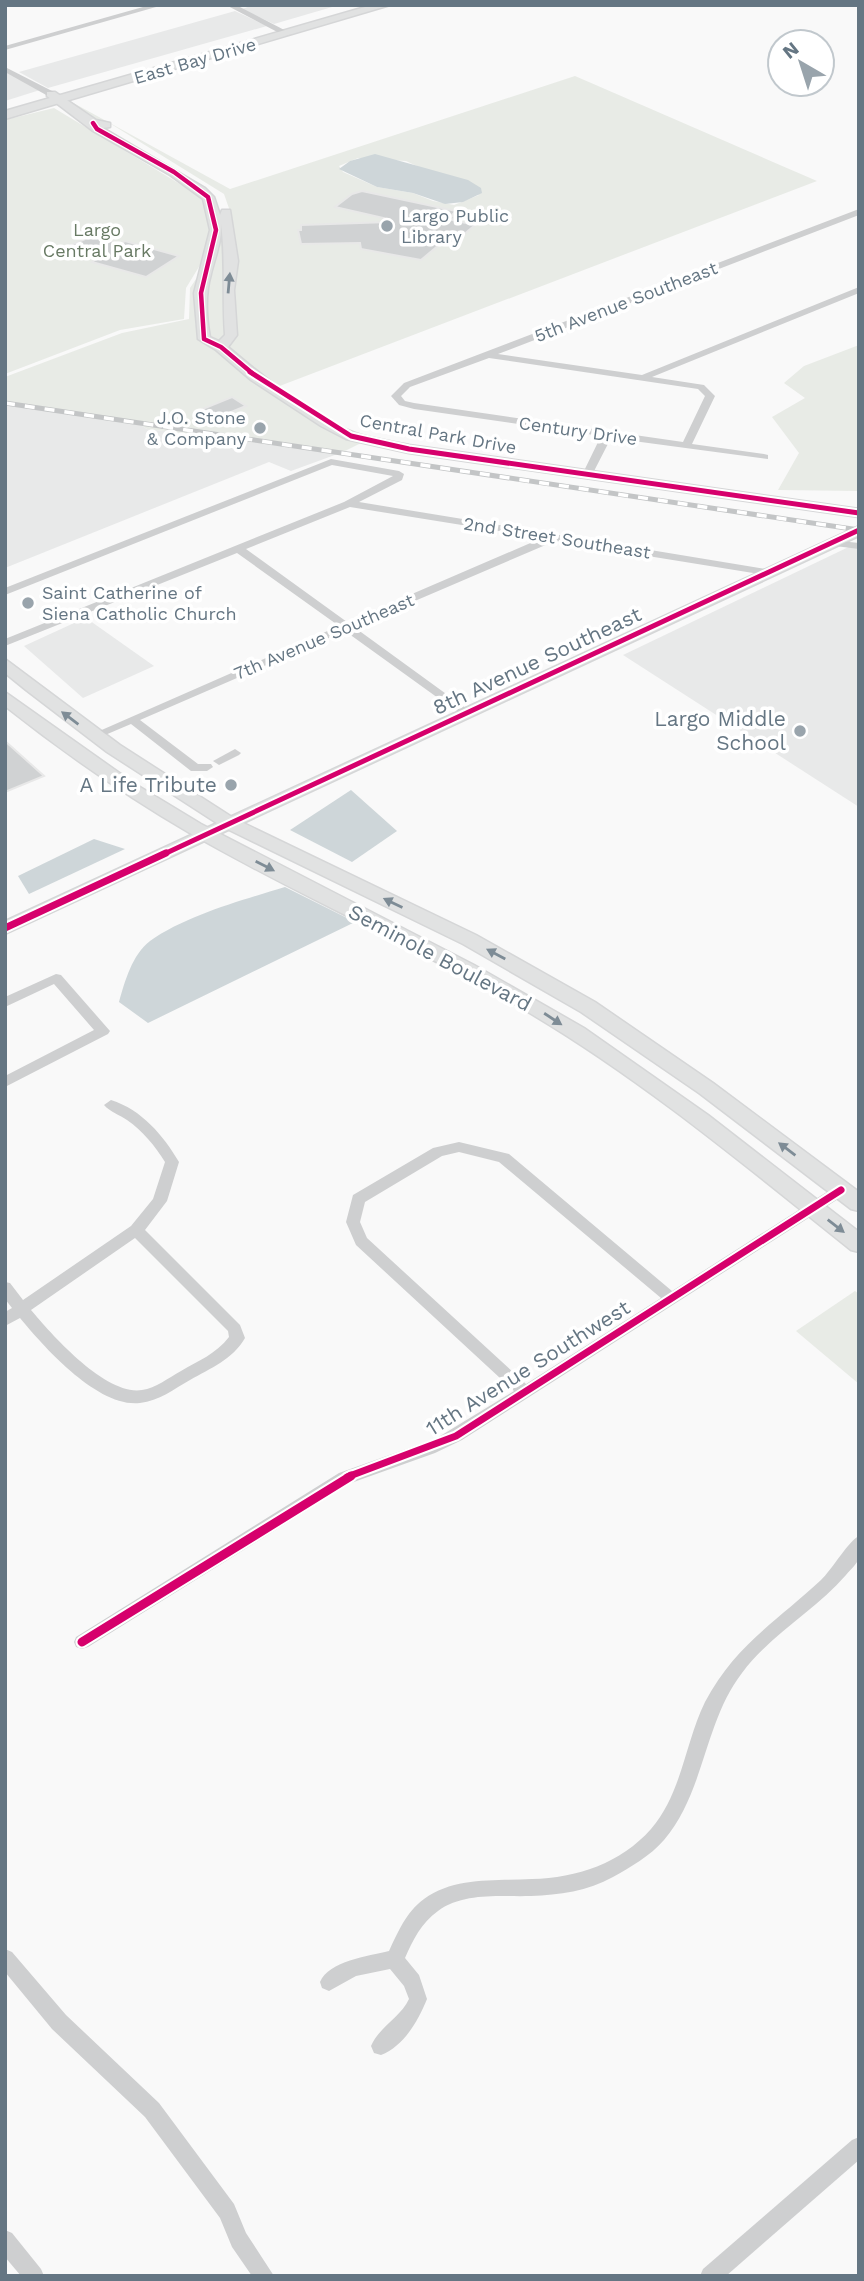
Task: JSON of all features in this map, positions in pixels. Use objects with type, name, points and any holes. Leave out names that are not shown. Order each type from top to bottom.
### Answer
[{"type":"main road","name":"East Bay Drive","points":[[282,31],[355,5]]},
{"type":"main road","name":"East Bay Drive","points":[[5,115],[55,97],[282,31],[385,5]]},
{"type":"main road","name":"East Bay Drive","points":[[5,107],[55,97]]},
{"type":"main road","name":"Seminole Boulevard","points":[[5,664],[94,736],[157,780],[229,823],[546,981],[688,1074],[859,1203]]},
{"type":"main road","name":"Seminole Boulevard","points":[[5,696],[108,775],[205,835],[535,1008],[666,1095],[859,1244]]},
{"type":"street","points":[[5,48],[159,5]]},
{"type":"street","points":[[230,5],[282,31]]},
{"type":"street","points":[[5,69],[55,97]]},
{"type":"street","name":"Central Park Drive","points":[[55,97],[93,123],[97,129],[207,196],[215,218],[214,247],[199,290],[200,322],[204,339],[221,348],[256,377],[351,436],[408,449],[859,513]]},
{"type":"street","name":"Central Park Drive","points":[[93,123],[107,125],[219,194],[227,217],[232,261],[228,290],[231,335],[221,348]]},
{"type":"street","name":"5th Avenue Southeast","points":[[396,396],[407,385],[859,212]]},
{"type":"street","points":[[644,377],[859,290]]},
{"type":"street","points":[[486,355],[701,387],[710,396],[686,446]]},
{"type":"street","name":"Century Drive","points":[[396,396],[402,403],[414,406],[764,457]]},
{"type":"street","points":[[587,475],[607,435]]},
{"type":"street","points":[[5,592],[331,462],[399,474],[398,478],[386,487],[348,504],[5,643]]},
{"type":"street","name":"2nd Street Southeast","points":[[348,504],[766,572]]},
{"type":"street","name":"8th Avenue Southeast","points":[[5,928],[859,530]]},
{"type":"street","name":"7th Avenue Southeast","points":[[94,736],[554,537]]},
{"type":"street","points":[[831,543],[859,546]]},
{"type":"street","points":[[239,550],[467,714]]},
{"type":"street","points":[[132,720],[195,768],[207,767]]},
{"type":"street","points":[[219,761],[235,753]]},
{"type":"street","points":[[5,1003],[56,978],[103,1031],[5,1082]]},
{"type":"street","points":[[5,1320],[136,1230],[160,1201],[172,1162],[162,1143],[138,1121],[111,1105]]},
{"type":"street","points":[[525,1392],[361,1241],[352,1222],[358,1199],[438,1152],[459,1147],[504,1158],[671,1298]]},
{"type":"street","name":"11th Avenue Southwest","points":[[82,1642],[345,1478],[380,1463],[428,1451],[841,1190]]},
{"type":"street","points":[[5,1287],[21,1311],[76,1366],[111,1391],[132,1398],[152,1394],[221,1356],[237,1339],[235,1329],[136,1230]]},
{"type":"street","points":[[328,1982],[352,1968],[394,1959],[419,1916],[452,1894],[482,1889],[567,1885],[603,1873],[643,1849],[670,1819],[681,1801],[704,1720],[729,1676],[762,1637],[831,1582],[859,1544]]},
{"type":"street","points":[[5,1958],[59,2022],[152,2110],[227,2211],[239,2240],[264,2276]]},
{"type":"street","points":[[381,2046],[410,2018],[418,1999],[412,1981],[394,1959]]},
{"type":"street","points":[[710,2276],[859,2147]]},
{"type":"street","points":[[5,2239],[34,2276]]},
{"type":"shaded area","points":[[254,5],[339,5],[274,24],[242,9]]},
{"type":"shaded area","points":[[235,11],[267,26],[48,88],[19,72]]},
{"type":"shaded area","points":[[5,72],[15,76],[40,90],[5,101]]},
{"type":"shaded area","points":[[375,154],[468,180],[481,188],[482,193],[463,202],[445,204],[413,193],[377,187],[339,169],[350,161]]},
{"type":"shaded area","points":[[5,401],[136,422],[147,429],[343,452],[291,471],[269,462],[5,568]]},
{"type":"shaded area","name":"Largo Middle School","points":[[859,542],[859,807],[623,655]]},
{"type":"shaded area","points":[[86,618],[154,666],[83,698],[24,646]]},
{"type":"shaded area","points":[[351,790],[397,831],[352,862],[290,830]]},
{"type":"shaded area","points":[[94,839],[125,849],[29,894],[18,876]]},
{"type":"shaded area","points":[[285,887],[355,922],[148,1023],[119,1002],[138,953],[150,941],[198,916]]},
{"type":"green space","points":[[575,76],[817,181],[277,387],[228,348],[237,335],[232,217],[224,194],[111,124],[96,120],[65,101],[68,100],[230,189]],"holes":[[[358,158],[406,161],[479,195],[454,205],[433,201],[413,193],[377,187],[343,172],[339,166]]]},
{"type":"green space","name":"Largo Central Park","points":[[54,108],[203,198],[211,234],[208,252],[186,288],[184,319],[120,330],[5,374],[5,120]]},
{"type":"green space","points":[[208,191],[216,201],[221,217],[223,236],[225,335],[219,342],[209,337],[204,290],[220,247],[220,218]]},
{"type":"green space","points":[[196,279],[195,322],[200,340],[272,393],[347,438],[361,443],[343,452],[147,429],[136,422],[5,401],[5,377],[122,333],[189,319],[190,288]]},
{"type":"green space","points":[[859,345],[859,491],[778,490],[799,453],[772,417],[805,398],[784,383],[804,366]]},
{"type":"green space","points":[[855,1291],[859,1294],[859,1384],[796,1331]]},
{"type":"building","name":"Largo Public Library","points":[[362,191],[456,211],[451,216],[455,217],[452,220],[475,225],[462,236],[452,234],[421,260],[361,249],[360,243],[301,244],[298,230],[301,230],[301,225],[388,222],[388,219],[335,207],[352,194]]},
{"type":"building","points":[[92,236],[121,244],[125,241],[179,256],[146,277],[92,262],[96,259],[62,249]]},
{"type":"building","points":[[232,397],[246,406],[214,419],[200,410]]},
{"type":"building","points":[[5,741],[44,776],[5,792]]},
{"type":"railway","points":[[5,403],[859,530]]},
{"type":"cycle path","points":[[93,123],[97,129],[189,182],[211,202],[215,237],[201,293],[200,314],[204,339],[221,347],[256,377],[326,423],[351,436],[409,449],[859,513]]},
{"type":"cycle path","points":[[5,928],[859,530]]},
{"type":"cycle path","points":[[82,1642],[345,1478],[429,1449],[456,1436],[841,1190]]},
{"type":"place","name":"Largo Public Library","points":[[387,226]]},
{"type":"place","name":"J.O. Stone & Company","points":[[260,428]]},
{"type":"place","name":"Saint Catherine of Siena Catholic Church","points":[[28,603]]},
{"type":"place","name":"Largo Middle School","points":[[800,731]]},
{"type":"place","name":"A Life Tribute","points":[[231,785]]}]
